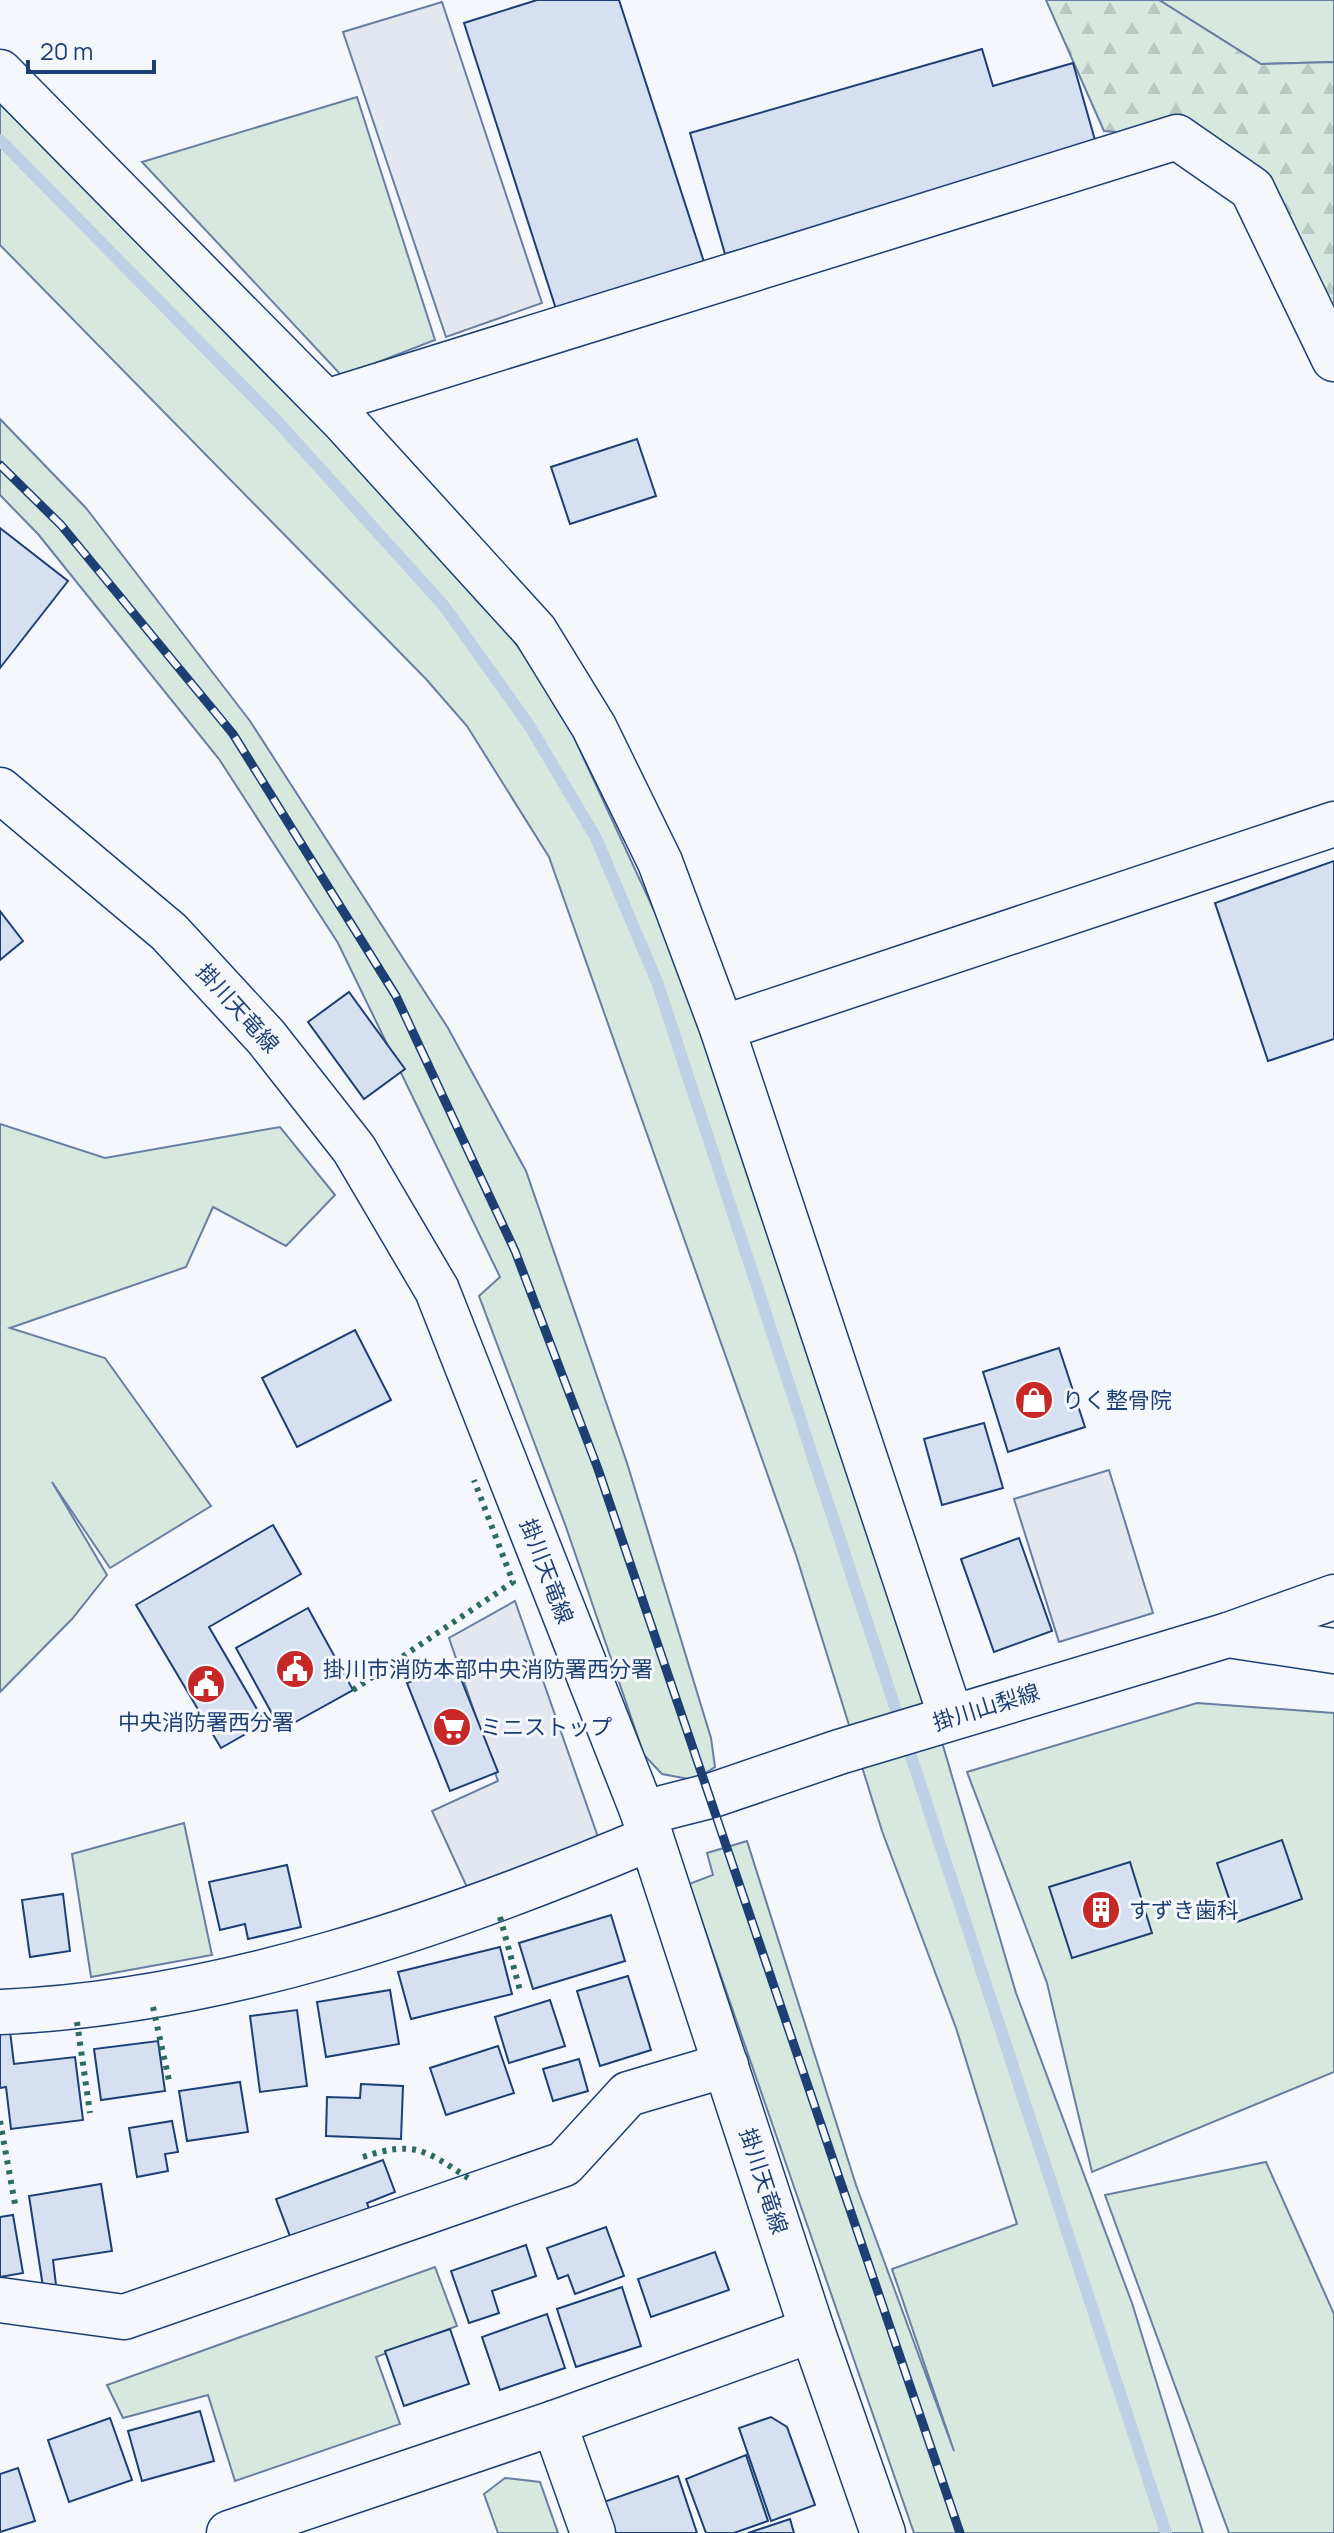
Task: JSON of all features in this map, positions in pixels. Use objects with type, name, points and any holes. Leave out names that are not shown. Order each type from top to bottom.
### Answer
[{"type":"street","points":[[0,72],[326,402],[535,631],[594,727],[660,862],[722,1028],[945,1719]]},
{"type":"street","points":[[326,402],[1177,137],[1252,189],[1334,359]]},
{"type":"street","name":"掛川天竜線","points":[[0,790],[169,932],[266,1037],[354,1149],[437,1290],[647,1826],[812,2330],[883,2533]]},
{"type":"street","points":[[722,1028],[1334,824]]},
{"type":"street","points":[[1228,1635],[1334,1597]]},
{"type":"street","name":"掛川山梨線","points":[[0,2012],[66,2009],[281,1968],[524,1891],[710,1796],[945,1719],[1228,1635],[1334,1651]]},
{"type":"street","points":[[0,2300],[124,2317],[564,2164],[628,2094],[726,2065]]},
{"type":"street","points":[[229,2533],[554,2423],[812,2330]]},
{"type":"street","points":[[554,2423],[593,2533]]},
{"type":"green space","points":[[1046,0],[1159,0],[1261,64],[1334,62],[1334,310],[1177,137],[1104,131]]},
{"type":"green space","points":[[1159,0],[1334,0],[1334,62],[1261,64]]},
{"type":"green space","points":[[357,97],[435,340],[342,376],[142,162]]},
{"type":"green space","points":[[0,103],[328,431],[477,589],[559,705],[707,1025],[926,1688],[1016,1993],[1132,2303],[1203,2533],[914,2533],[689,1884],[713,1875],[707,1853],[747,1841],[856,2185],[954,2451],[892,2269],[1017,2224],[956,2028],[882,1831],[796,1555],[549,857],[467,726],[426,679],[0,245]]},
{"type":"green space","points":[[0,419],[86,508],[250,721],[448,1028],[526,1171],[627,1463],[711,1738],[715,1767],[694,1780],[662,1774],[644,1755],[566,1527],[479,1296],[500,1277],[338,943],[219,759],[38,534],[0,495]]},
{"type":"green space","points":[[0,1124],[105,1158],[280,1127],[335,1195],[286,1246],[213,1207],[186,1267],[10,1328],[105,1358],[211,1506],[110,1568],[52,1482],[107,1575],[72,1619],[0,1692]]},
{"type":"green space","points":[[1197,1703],[1334,1713],[1334,2072],[1092,2172],[1047,1983],[967,1772]]},
{"type":"green space","points":[[184,1823],[212,1955],[91,1977],[72,1854]]},
{"type":"green space","points":[[1266,2162],[1334,2314],[1334,2533],[1229,2533],[1105,2195]]},
{"type":"green space","points":[[435,2267],[457,2326],[376,2357],[400,2424],[235,2481],[208,2395],[123,2418],[107,2385]]},
{"type":"green space","points":[[505,2478],[540,2482],[558,2533],[498,2533],[484,2494]]},
{"type":"shaded area","points":[[442,2],[542,303],[446,337],[343,32]]},
{"type":"shaded area","points":[[1109,1470],[1153,1613],[1059,1642],[1014,1499]]},
{"type":"shaded area","points":[[515,1601],[598,1837],[471,1896],[432,1811],[498,1781],[449,1638]]},
{"type":"building","points":[[537,0],[619,0],[704,262],[556,309],[464,23]]},
{"type":"building","points":[[982,49],[993,86],[1073,63],[1097,147],[725,254],[690,133]]},
{"type":"building","points":[[637,439],[656,496],[570,524],[551,467]]},
{"type":"building","points":[[0,528],[68,581],[0,668]]},
{"type":"building","points":[[1334,861],[1334,1039],[1268,1061],[1215,903]]},
{"type":"building","points":[[0,911],[23,941],[0,960]]},
{"type":"building","points":[[349,992],[405,1069],[364,1099],[308,1022]]},
{"type":"building","points":[[355,1330],[391,1400],[297,1447],[262,1378]]},
{"type":"building","name":"りく整骨院","points":[[1059,1348],[1085,1427],[1008,1452],[983,1372]]},
{"type":"building","points":[[984,1423],[1003,1488],[942,1505],[924,1439]]},
{"type":"building","points":[[273,1525],[301,1574],[209,1627],[265,1723],[221,1748],[136,1605]]},
{"type":"building","points":[[1019,1538],[1052,1631],[994,1652],[961,1559]]},
{"type":"building","name":"掛川市消防本部中央消防署西分署","points":[[308,1608],[353,1690],[281,1730],[236,1648]]},
{"type":"building","name":"ミニストップ","points":[[455,1664],[498,1772],[450,1791],[407,1683]]},
{"type":"building","points":[[1282,1840],[1302,1899],[1237,1922],[1217,1863]]},
{"type":"building","name":"すずき歯科","points":[[1130,1862],[1152,1933],[1072,1958],[1049,1887]]},
{"type":"building","points":[[287,1865],[301,1927],[248,1939],[245,1924],[220,1930],[209,1882]]},
{"type":"building","points":[[63,1894],[70,1951],[30,1957],[22,1900]]},
{"type":"building","points":[[611,1915],[625,1961],[533,1989],[519,1943]]},
{"type":"building","points":[[500,1947],[512,1994],[411,2019],[398,1972]]},
{"type":"building","points":[[628,1976],[651,2050],[600,2066],[577,1991]]},
{"type":"building","points":[[390,1990],[399,2044],[326,2057],[317,2002]]},
{"type":"building","points":[[550,2000],[565,2046],[509,2063],[495,2017]]},
{"type":"building","points":[[297,2010],[307,2086],[260,2092],[250,2016]]},
{"type":"building","points":[[10,2031],[14,2064],[75,2057],[83,2120],[11,2129],[6,2087],[0,2088],[0,2032]]},
{"type":"building","points":[[158,2041],[165,2091],[101,2100],[94,2049]]},
{"type":"building","points":[[498,2046],[514,2093],[446,2115],[430,2068]]},
{"type":"building","points":[[579,2059],[588,2091],[553,2101],[543,2069]]},
{"type":"building","points":[[240,2082],[248,2132],[187,2141],[179,2091]]},
{"type":"building","points":[[361,2084],[403,2086],[401,2139],[326,2136],[327,2097],[360,2098]]},
{"type":"building","points":[[172,2121],[178,2152],[165,2154],[168,2171],[137,2177],[129,2128]]},
{"type":"building","points":[[383,2160],[395,2192],[367,2203],[372,2217],[294,2247],[276,2199]]},
{"type":"building","points":[[101,2184],[112,2251],[53,2260],[56,2285],[43,2287],[29,2196]]},
{"type":"building","points":[[13,2215],[23,2273],[0,2277],[0,2217]]},
{"type":"building","points":[[606,2227],[624,2276],[575,2294],[568,2275],[558,2279],[547,2248]]},
{"type":"building","points":[[526,2245],[536,2276],[492,2291],[499,2313],[469,2323],[451,2271]]},
{"type":"building","points":[[715,2252],[729,2290],[651,2317],[638,2279]]},
{"type":"building","points":[[622,2287],[641,2346],[576,2367],[557,2309]]},
{"type":"building","points":[[547,2314],[565,2368],[500,2390],[482,2337]]},
{"type":"building","points":[[450,2329],[469,2384],[404,2406],[385,2351]]},
{"type":"building","points":[[200,2411],[214,2461],[142,2481],[128,2431]]},
{"type":"building","points":[[771,2417],[787,2427],[815,2505],[771,2521],[739,2428]]},
{"type":"building","points":[[110,2418],[132,2480],[69,2502],[48,2440]]},
{"type":"building","points":[[746,2455],[768,2521],[734,2533],[706,2533],[686,2479]]},
{"type":"building","points":[[18,2468],[35,2521],[0,2532],[0,2474]]},
{"type":"building","points":[[678,2476],[697,2533],[608,2533],[598,2504]]},
{"type":"building","points":[[790,2519],[794,2533],[748,2533]]},
{"type":"waterway","points":[[0,140],[279,423],[444,606],[529,725],[596,838],[657,982],[1166,2533]]},
{"type":"railway","points":[[0,465],[61,525],[233,734],[396,996],[515,1251],[598,1469],[960,2533]]},
{"type":"hedge","points":[[353,1690],[513,1582],[474,1480]]},
{"type":"hedge","points":[[500,1917],[521,1994]]},
{"type":"hedge","points":[[153,2007],[170,2085]]},
{"type":"hedge","points":[[77,2022],[90,2113]]},
{"type":"hedge","points":[[0,2121],[15,2204]]},
{"type":"hedge","points":[[363,2157],[395,2149],[418,2151],[468,2178]]},
{"type":"place","name":"りく整骨院","points":[[1034,1400]]},
{"type":"place","name":"掛川市消防本部中央消防署西分署","points":[[295,1669]]},
{"type":"place","name":"中央消防署西分署","points":[[206,1684]]},
{"type":"place","name":"ミニストップ","points":[[452,1727]]},
{"type":"place","name":"すずき歯科","points":[[1101,1910]]}]
